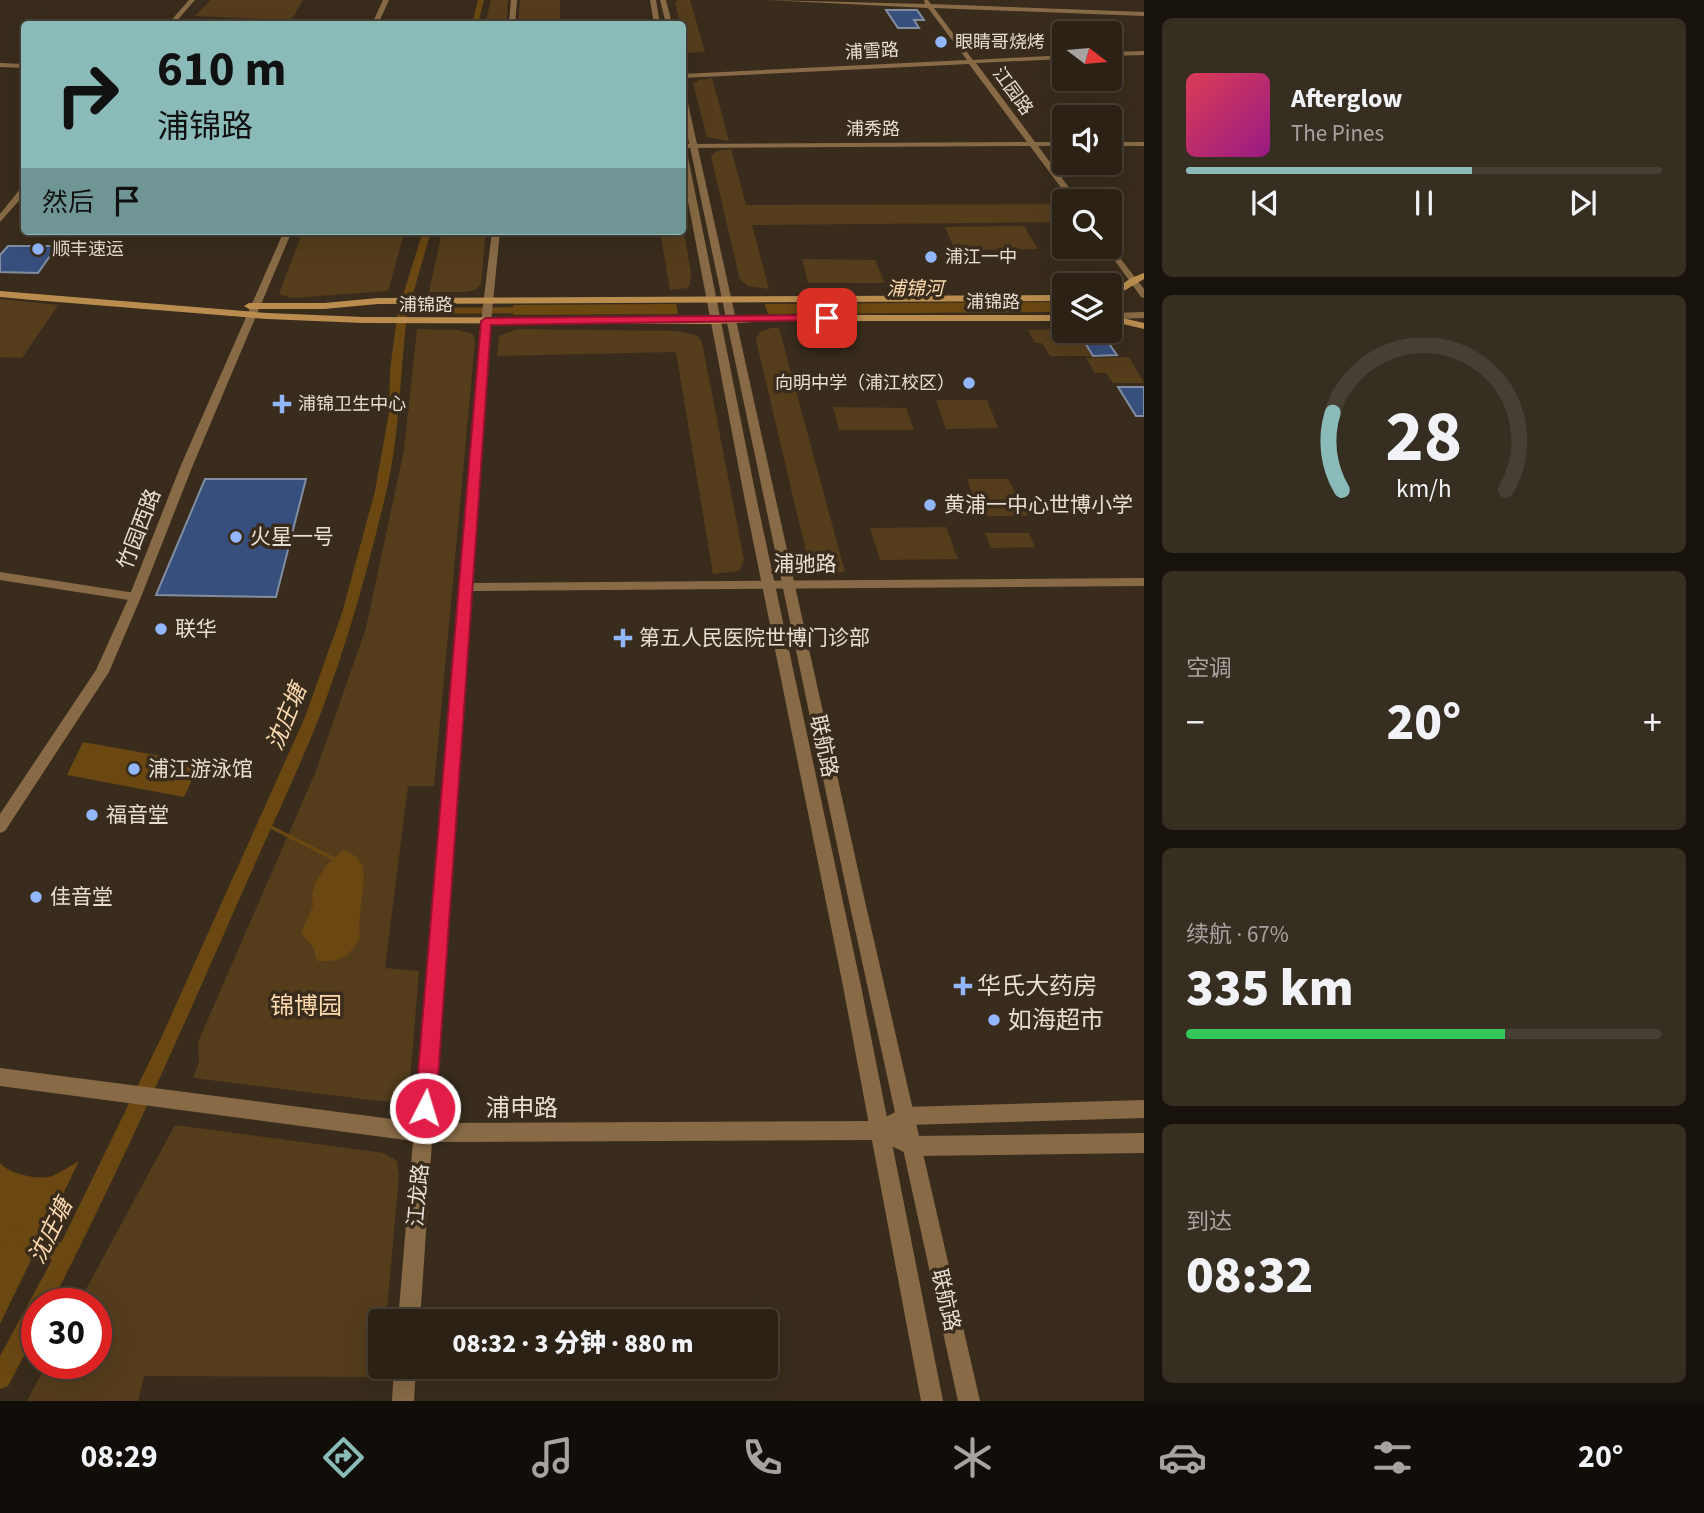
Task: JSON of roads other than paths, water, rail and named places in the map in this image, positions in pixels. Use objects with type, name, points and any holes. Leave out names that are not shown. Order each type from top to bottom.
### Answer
[{"type":"main road","points":[[1122,288],[1132,279],[1144,276]]},
{"type":"main road","name":"浦锦路","points":[[0,291],[381,321],[1052,318]]},
{"type":"main road","name":"浦锦路","points":[[253,310],[279,306],[388,301],[1052,298]]},
{"type":"main road","points":[[1122,320],[1144,326]]},
{"type":"street","points":[[166,21],[184,0]]},
{"type":"street","points":[[174,21],[192,0]]},
{"type":"street","points":[[376,21],[386,0]]},
{"type":"street","points":[[512,21],[514,0]]},
{"type":"street","points":[[653,0],[656,21]]},
{"type":"street","points":[[663,0],[668,21]]},
{"type":"street","points":[[769,0],[927,3],[1144,14]]},
{"type":"street","name":"江园路","points":[[927,3],[1065,189]]},
{"type":"street","points":[[1122,54],[1144,53]]},
{"type":"street","name":"浦雪路","points":[[686,76],[1052,58]]},
{"type":"street","points":[[0,65],[21,66]]},
{"type":"street","name":"联航路","points":[[686,109],[969,1401]]},
{"type":"street","name":"浦秀路","points":[[686,146],[1052,144]]},
{"type":"street","points":[[1122,144],[1144,144]]},
{"type":"street","name":"联航路","points":[[686,166],[932,1401]]},
{"type":"street","points":[[0,208],[21,184]]},
{"type":"street","points":[[0,219],[21,194]]},
{"type":"street","name":"竹园西路","points":[[0,827],[102,672],[286,235]]},
{"type":"street","name":"江龙路","points":[[410,1309],[486,321],[496,235]]},
{"type":"street","points":[[1118,259],[1144,295]]},
{"type":"street","points":[[1122,316],[1144,315]]},
{"type":"street","points":[[0,576],[135,597]]},
{"type":"street","name":"浦驰路","points":[[466,587],[1144,582]]},
{"type":"street","name":"浦申路","points":[[0,1077],[423,1133],[880,1130],[912,1146],[1144,1143]]},
{"type":"street","name":"浦申路","points":[[880,1130],[905,1116],[1144,1109]]},
{"type":"street","points":[[403,1401],[404,1379]]},
{"type":"waterway","name":"沈庄塘","points":[[476,21],[481,0]]},
{"type":"waterway","name":"沈庄塘","points":[[403,311],[426,235]]},
{"type":"waterway","name":"浦锦河","points":[[403,311],[532,310]]},
{"type":"waterway","name":"沈庄塘","points":[[48,1288],[89,1210],[167,1044],[312,717],[348,613],[381,491],[394,412],[395,370],[403,311]]},
{"type":"waterway","points":[[265,824],[334,859]]},
{"type":"waterway","points":[[0,1231],[65,1255]]},
{"type":"waterway","name":"沈庄塘","points":[[0,1378],[21,1339]]},
{"type":"place","name":"眼睛哥烧烤","points":[[941,42]]},
{"type":"place","name":"顺丰速运","points":[[38,249]]},
{"type":"place","name":"浦江一中","points":[[931,257]]},
{"type":"place","name":"向明中学（浦江校区）","points":[[969,383]]},
{"type":"place","name":"浦锦卫生中心","points":[[282,404]]},
{"type":"place","name":"黄浦一中心世博小学","points":[[930,505]]},
{"type":"place","name":"火星一号","points":[[236,537]]},
{"type":"place","name":"联华","points":[[161,629]]},
{"type":"place","name":"第五人民医院世博门诊部","points":[[623,638]]},
{"type":"place","name":"浦江游泳馆","points":[[134,769]]},
{"type":"place","name":"福音堂","points":[[92,815]]},
{"type":"place","name":"佳音堂","points":[[36,897]]},
{"type":"place","name":"华氏大药房","points":[[963,986]]},
{"type":"place","name":"如海超市","points":[[994,1020]]},
{"type":"park label","name":"锦博园","points":[[306,1006]]}]
